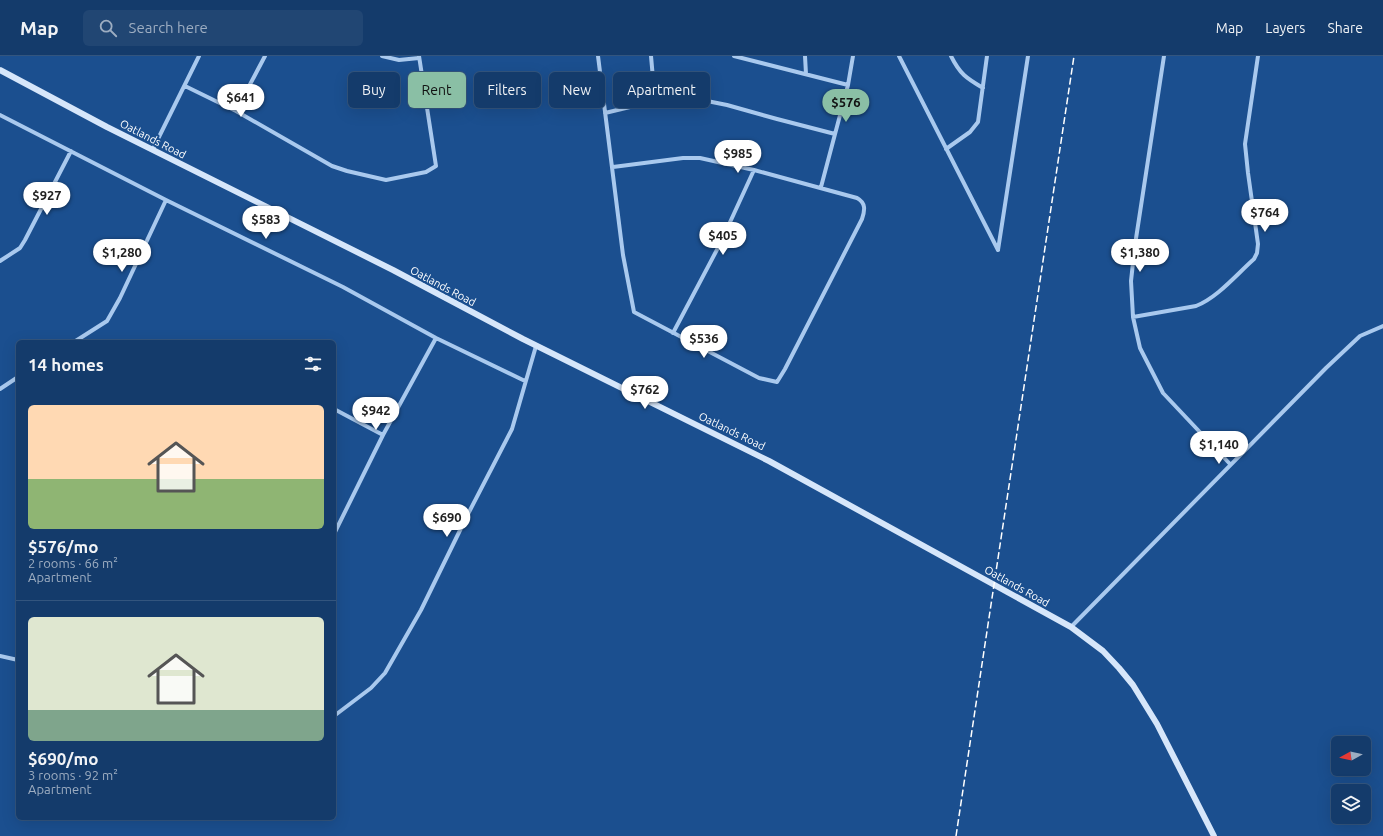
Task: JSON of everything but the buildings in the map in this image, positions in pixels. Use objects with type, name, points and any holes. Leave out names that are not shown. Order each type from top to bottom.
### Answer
[{"type":"street","points":[[154,150],[199,56]]},
{"type":"street","points":[[236,111],[265,56]]},
{"type":"street","points":[[185,86],[236,111],[332,166],[386,180],[426,172],[436,166],[419,57],[399,60],[382,56]]},
{"type":"street","points":[[598,56],[623,255],[634,312],[759,378],[777,382],[864,213],[864,204],[857,198],[821,187],[712,160],[692,158],[613,167]]},
{"type":"street","points":[[651,56],[653,72]]},
{"type":"street","points":[[734,56],[848,85]]},
{"type":"street","points":[[804,56],[806,74]]},
{"type":"street","points":[[821,187],[848,85],[853,56]]},
{"type":"street","points":[[899,56],[998,250],[1028,56]]},
{"type":"street","points":[[951,56],[957,69],[962,74],[983,88]]},
{"type":"street","points":[[946,148],[970,132],[978,122],[987,56]]},
{"type":"street","points":[[1164,56],[1134,245],[1131,281],[1133,317],[1140,348],[1163,393],[1230,464]]},
{"type":"street","points":[[1133,317],[1196,306],[1204,303],[1254,259],[1257,253],[1258,235],[1245,144],[1258,56]]},
{"type":"street","name":"Oatlands Road","points":[[0,70],[107,127],[393,270],[536,346],[769,461],[1071,627],[1103,651],[1133,685],[1157,724],[1214,836]]},
{"type":"street","points":[[710,102],[727,105],[835,134]]},
{"type":"street","points":[[605,113],[626,108]]},
{"type":"street","points":[[0,115],[166,200],[343,287],[436,338],[525,381]]},
{"type":"street","points":[[0,261],[20,248],[71,151]]},
{"type":"street","points":[[673,333],[720,244],[754,170]]},
{"type":"street","points":[[77,340],[107,321],[120,298],[166,200]]},
{"type":"street","points":[[1071,627],[1326,368],[1360,336],[1383,326]]},
{"type":"street","points":[[336,530],[383,435],[436,338]]},
{"type":"street","points":[[336,714],[371,688],[385,673],[421,610],[512,429],[536,346]]},
{"type":"street","points":[[0,389],[16,378]]},
{"type":"street","points":[[336,410],[383,435]]},
{"type":"street","points":[[0,656],[16,660]]},
{"type":"railway","points":[[956,836],[1074,56]]}]
